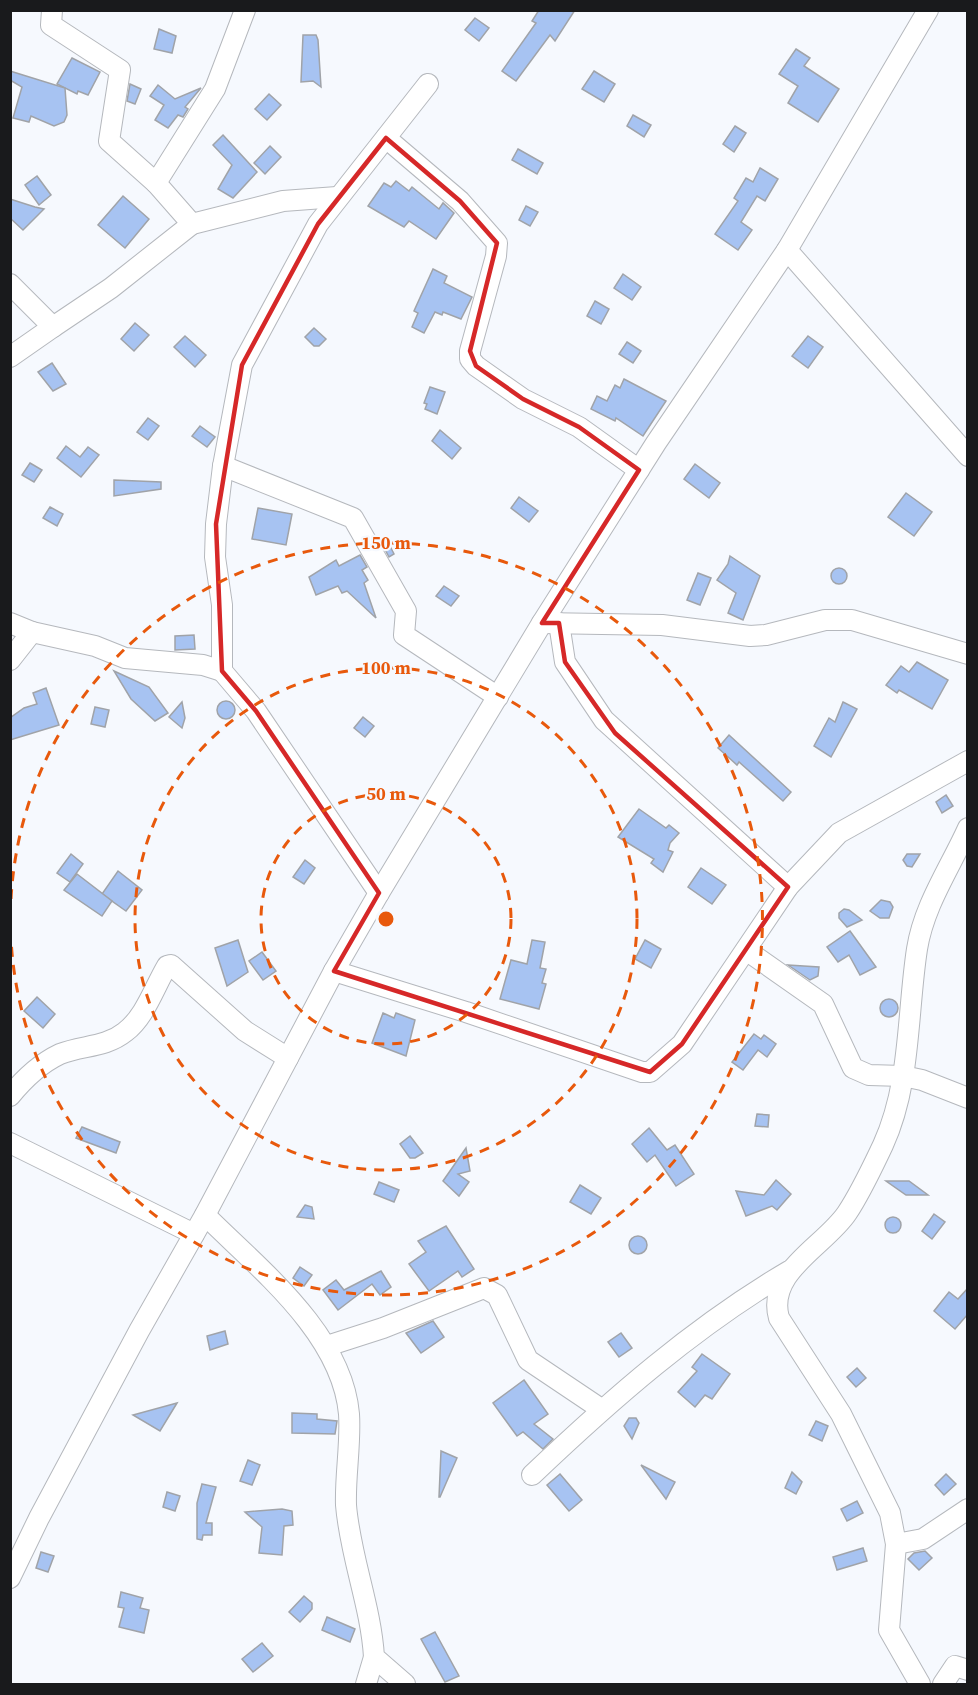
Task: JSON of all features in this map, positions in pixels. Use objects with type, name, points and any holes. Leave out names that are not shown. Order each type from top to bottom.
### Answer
[{"type":"street","points":[[52,10],[51,25],[120,70],[109,141],[156,183],[192,225]]},
{"type":"street","points":[[156,183],[215,89],[245,10]]},
{"type":"street","points":[[10,1578],[72,1456],[205,1215],[334,971],[379,893],[498,697],[551,623],[639,470],[787,250],[928,10]]},
{"type":"street","points":[[222,671],[222,605],[215,546],[223,466],[242,365],[295,264],[337,197],[428,84]]},
{"type":"street","points":[[386,138],[460,201],[497,243],[496,256],[470,351],[470,359],[476,366],[523,399],[579,427],[639,470]]},
{"type":"street","points":[[10,357],[111,288],[192,225],[283,201],[337,197]]},
{"type":"street","points":[[787,250],[968,456]]},
{"type":"street","points":[[10,284],[53,327]]},
{"type":"street","points":[[223,466],[353,518],[406,611],[404,635],[498,697]]},
{"type":"street","points":[[551,623],[662,625],[750,636],[766,635],[825,620],[852,620],[968,654]]},
{"type":"street","points":[[10,623],[32,632],[95,646],[125,658],[203,665],[222,671],[256,711],[379,893]]},
{"type":"street","points":[[551,623],[565,662],[604,720],[788,887]]},
{"type":"street","points":[[10,660],[32,632]]},
{"type":"street","points":[[334,971],[466,1012],[642,1072],[650,1072],[682,1044],[788,887],[839,834],[968,761]]},
{"type":"street","points":[[532,1475],[601,1409],[725,1311],[791,1269],[846,1215],[885,1139],[903,1076],[917,948],[926,914],[968,828]]},
{"type":"street","points":[[746,950],[823,1004],[853,1068],[869,1075],[903,1076],[968,1098]]},
{"type":"street","points":[[10,1096],[25,1079],[60,1054],[110,1042],[127,1031],[141,1014],[167,966],[171,965],[245,1031],[288,1058]]},
{"type":"street","points":[[10,1143],[194,1234]]},
{"type":"street","points":[[205,1215],[303,1314],[327,1346],[342,1382],[349,1413],[346,1506],[372,1630],[374,1657],[366,1684]]},
{"type":"street","points":[[791,1269],[780,1288],[775,1305],[779,1318],[859,1447],[890,1513],[896,1544],[889,1630],[920,1684]]},
{"type":"street","points":[[327,1346],[383,1328],[484,1288],[497,1295],[528,1360],[601,1409]]},
{"type":"street","points":[[896,1544],[923,1539],[968,1509]]},
{"type":"street","points":[[374,1657],[405,1684]]},
{"type":"street","points":[[943,1684],[955,1666],[968,1670]]},
{"type":"highlighted area","points":[[386,138],[460,201],[497,243],[470,351],[476,366],[523,399],[579,427],[639,470],[542,623],[559,623],[565,662],[615,733],[788,887],[682,1044],[650,1072],[334,971],[379,893],[256,711],[222,671],[216,524],[242,365],[318,224]]},
{"type":"building","points":[[539,10],[575,10],[555,41],[550,35],[516,81],[502,71],[536,23],[532,21]]},
{"type":"building","points":[[475,18],[489,28],[479,41],[465,30]]},
{"type":"building","points":[[159,29],[176,36],[172,53],[154,49]]},
{"type":"building","points":[[303,35],[316,35],[318,40],[321,87],[313,81],[301,82]]},
{"type":"building","points":[[796,49],[810,58],[804,66],[839,89],[818,122],[788,103],[798,86],[779,74]]},
{"type":"building","points":[[72,58],[100,72],[88,95],[78,91],[77,94],[57,84]]},
{"type":"building","points":[[10,71],[65,88],[67,115],[64,122],[54,126],[31,116],[29,122],[13,118],[22,87],[10,80]]},
{"type":"building","points":[[594,71],[615,84],[604,102],[582,89]]},
{"type":"building","points":[[130,84],[141,89],[135,104],[127,101]]},
{"type":"building","points":[[158,85],[175,99],[201,88],[185,107],[188,109],[183,117],[178,115],[168,128],[155,120],[164,105],[150,96]]},
{"type":"building","points":[[269,94],[281,105],[267,120],[255,109]]},
{"type":"building","points":[[633,115],[651,125],[644,137],[627,126]]},
{"type":"building","points":[[735,126],[746,133],[734,152],[723,144]]},
{"type":"building","points":[[223,135],[257,172],[233,198],[218,189],[232,165],[213,145]]},
{"type":"building","points":[[270,146],[281,157],[265,174],[254,163]]},
{"type":"building","points":[[518,149],[543,163],[537,174],[512,160]]},
{"type":"building","points":[[760,168],[778,179],[765,201],[757,196],[741,222],[752,230],[738,250],[715,234],[738,201],[734,198],[746,178],[753,182]]},
{"type":"building","points":[[37,176],[51,195],[39,205],[25,185]]},
{"type":"building","points":[[396,181],[409,191],[412,187],[439,209],[443,203],[454,213],[436,239],[409,221],[404,227],[368,206],[384,183],[391,187]]},
{"type":"building","points":[[123,196],[149,219],[125,248],[98,225]]},
{"type":"building","points":[[10,199],[44,209],[23,230],[10,218]]},
{"type":"building","points":[[526,206],[538,212],[530,226],[519,220]]},
{"type":"building","points":[[433,269],[447,276],[444,283],[472,297],[461,319],[443,312],[442,315],[435,312],[424,333],[412,327],[418,313],[414,311]]},
{"type":"building","points":[[623,274],[641,287],[632,300],[614,288]]},
{"type":"building","points":[[595,301],[609,309],[601,324],[587,316]]},
{"type":"building","points":[[135,323],[149,335],[134,351],[121,339]]},
{"type":"building","points":[[314,328],[326,339],[319,346],[314,346],[305,337]]},
{"type":"building","points":[[185,336],[206,355],[195,367],[174,347]]},
{"type":"building","points":[[808,336],[823,347],[808,368],[792,356]]},
{"type":"building","points":[[627,342],[641,351],[633,363],[619,354]]},
{"type":"building","points":[[52,363],[66,384],[53,391],[38,372]]},
{"type":"building","points":[[624,379],[666,401],[643,436],[616,418],[615,421],[591,409],[597,396],[607,401],[615,385],[620,388]]},
{"type":"building","points":[[430,387],[445,392],[437,414],[425,409],[427,404],[424,403]]},
{"type":"building","points":[[148,418],[159,426],[148,440],[137,432]]},
{"type":"building","points":[[200,426],[215,437],[207,447],[192,436]]},
{"type":"building","points":[[440,430],[461,448],[452,459],[432,441]]},
{"type":"building","points":[[66,446],[80,457],[88,447],[99,455],[81,477],[57,458]]},
{"type":"building","points":[[30,463],[42,470],[34,482],[22,475]]},
{"type":"building","points":[[695,464],[720,483],[709,498],[684,479]]},
{"type":"building","points":[[114,480],[161,482],[161,489],[114,496]]},
{"type":"building","points":[[906,493],[932,512],[914,536],[888,517]]},
{"type":"building","points":[[519,497],[538,511],[529,522],[511,508]]},
{"type":"building","points":[[50,507],[63,514],[57,526],[43,518]]},
{"type":"building","points":[[258,508],[292,514],[286,545],[252,539]]},
{"type":"building","points":[[388,542],[394,554],[389,557],[382,544]]},
{"type":"building","points":[[360,555],[367,567],[362,570],[368,580],[364,583],[376,618],[347,591],[342,593],[338,586],[316,595],[309,577],[336,560],[339,566]]},
{"type":"building","points":[[730,556],[760,576],[743,620],[728,613],[736,593],[717,580],[728,564]]},
{"type":"building","points":[[839,568],[847,576],[839,584],[831,576]]},
{"type":"building","points":[[698,573],[711,578],[700,605],[687,600]]},
{"type":"building","points":[[444,586],[459,596],[451,606],[436,596]]},
{"type":"building","points":[[194,635],[195,649],[175,650],[175,636]]},
{"type":"building","points":[[917,662],[948,680],[932,709],[899,690],[897,693],[886,685],[901,666],[909,672]]},
{"type":"building","points":[[114,671],[149,687],[168,713],[155,721],[131,699]]},
{"type":"building","points":[[46,688],[59,725],[10,740],[10,718],[24,708],[37,704],[33,693]]},
{"type":"building","points":[[226,701],[232,704],[235,710],[232,716],[226,719],[220,716],[217,710],[220,704]]},
{"type":"building","points":[[182,702],[185,718],[182,728],[169,717]]},
{"type":"building","points":[[843,702],[857,709],[831,757],[814,746],[829,718],[835,722]]},
{"type":"building","points":[[95,707],[109,710],[105,727],[91,724]]},
{"type":"building","points":[[363,717],[374,726],[365,737],[354,728]]},
{"type":"building","points":[[729,735],[791,792],[783,801],[739,762],[737,765],[718,748]]},
{"type":"building","points":[[946,795],[953,806],[942,813],[936,802]]},
{"type":"building","points":[[639,809],[666,828],[669,825],[679,833],[670,843],[668,850],[673,852],[663,872],[651,863],[654,859],[618,837]]},
{"type":"building","points":[[71,854],[83,864],[70,882],[57,873]]},
{"type":"building","points":[[907,854],[920,854],[912,867],[907,866],[903,860]]},
{"type":"building","points":[[305,860],[315,868],[304,884],[293,877]]},
{"type":"building","points":[[701,868],[726,885],[712,904],[688,887]]},
{"type":"building","points":[[118,871],[142,890],[126,911],[102,894]]},
{"type":"building","points":[[77,874],[112,901],[102,916],[64,890]]},
{"type":"building","points":[[881,900],[890,902],[893,907],[889,918],[880,918],[870,911]]},
{"type":"building","points":[[844,909],[862,920],[847,927],[839,918],[839,913]]},
{"type":"building","points":[[850,931],[876,967],[860,975],[849,955],[838,962],[827,947]]},
{"type":"building","points":[[238,940],[248,972],[227,986],[215,948]]},
{"type":"building","points":[[532,940],[545,942],[540,968],[546,969],[542,983],[546,984],[539,1009],[500,999],[511,960],[527,964]]},
{"type":"building","points":[[645,940],[661,949],[651,968],[635,959]]},
{"type":"building","points":[[262,952],[276,971],[263,980],[249,961]]},
{"type":"building","points":[[788,965],[819,967],[818,976],[810,980]]},
{"type":"building","points":[[37,997],[55,1014],[43,1028],[24,1011]]},
{"type":"building","points":[[889,999],[897,1004],[898,1008],[893,1016],[889,1017],[881,1012],[880,1008],[885,1000]]},
{"type":"building","points":[[383,1013],[394,1018],[396,1013],[415,1020],[406,1056],[372,1043]]},
{"type":"building","points":[[754,1034],[761,1039],[764,1035],[776,1044],[767,1057],[758,1050],[743,1070],[732,1062]]},
{"type":"building","points":[[757,1114],[769,1115],[768,1127],[755,1126]]},
{"type":"building","points":[[82,1127],[120,1142],[116,1153],[76,1138]]},
{"type":"building","points":[[649,1128],[667,1150],[675,1145],[694,1174],[676,1186],[655,1155],[647,1162],[632,1144]]},
{"type":"building","points":[[410,1136],[423,1153],[415,1158],[410,1158],[400,1144]]},
{"type":"building","points":[[466,1148],[470,1171],[458,1174],[469,1182],[459,1196],[443,1181]]},
{"type":"building","points":[[776,1180],[791,1194],[777,1210],[772,1206],[746,1216],[736,1191],[764,1195]]},
{"type":"building","points":[[886,1181],[909,1181],[928,1195],[906,1195]]},
{"type":"building","points":[[379,1182],[399,1190],[394,1202],[374,1194]]},
{"type":"building","points":[[580,1185],[601,1198],[591,1214],[570,1202]]},
{"type":"building","points":[[305,1205],[312,1207],[314,1219],[297,1217]]},
{"type":"building","points":[[934,1214],[945,1222],[932,1239],[922,1231]]},
{"type":"building","points":[[893,1217],[901,1225],[893,1233],[885,1225]]},
{"type":"building","points":[[446,1226],[474,1269],[462,1277],[458,1271],[429,1291],[409,1264],[426,1252],[418,1241]]},
{"type":"building","points":[[638,1236],[644,1239],[647,1245],[644,1251],[638,1254],[632,1251],[629,1245],[632,1239]]},
{"type":"building","points":[[300,1267],[312,1275],[304,1286],[293,1278]]},
{"type":"building","points":[[381,1271],[391,1287],[380,1295],[372,1284],[338,1310],[323,1290],[336,1280],[344,1290]]},
{"type":"building","points":[[968,1288],[968,1314],[955,1329],[934,1311],[949,1292],[958,1299]]},
{"type":"building","points":[[433,1321],[444,1337],[421,1353],[406,1333]]},
{"type":"building","points":[[225,1331],[228,1344],[210,1350],[207,1336]]},
{"type":"building","points":[[621,1333],[632,1348],[619,1357],[608,1342]]},
{"type":"building","points":[[702,1354],[730,1374],[712,1399],[705,1395],[695,1407],[678,1392],[697,1371],[692,1367]]},
{"type":"building","points":[[857,1368],[866,1378],[856,1387],[847,1377]]},
{"type":"building","points":[[524,1380],[548,1414],[534,1424],[553,1439],[543,1449],[523,1432],[517,1436],[493,1403]]},
{"type":"building","points":[[177,1403],[160,1431],[133,1415]]},
{"type":"building","points":[[292,1413],[317,1414],[317,1419],[337,1421],[335,1434],[292,1433]]},
{"type":"building","points":[[629,1418],[636,1418],[639,1423],[632,1439],[624,1426]]},
{"type":"building","points":[[816,1421],[828,1426],[822,1441],[809,1435]]},
{"type":"building","points":[[441,1451],[457,1458],[439,1497]]},
{"type":"building","points":[[248,1460],[260,1465],[252,1485],[240,1481]]},
{"type":"building","points":[[641,1465],[675,1482],[666,1499]]},
{"type":"building","points":[[792,1472],[802,1482],[796,1494],[785,1488]]},
{"type":"building","points":[[560,1474],[582,1500],[569,1511],[547,1485]]},
{"type":"building","points":[[946,1474],[956,1484],[944,1495],[935,1485]]},
{"type":"building","points":[[202,1484],[216,1487],[206,1523],[212,1523],[212,1535],[203,1535],[202,1540],[197,1539],[197,1503]]},
{"type":"building","points":[[167,1492],[180,1496],[175,1511],[163,1507]]},
{"type":"building","points":[[857,1501],[863,1513],[847,1521],[841,1509]]},
{"type":"building","points":[[282,1509],[292,1511],[293,1525],[284,1526],[282,1555],[259,1553],[262,1527],[245,1512]]},
{"type":"building","points":[[863,1548],[867,1561],[837,1570],[833,1557]]},
{"type":"building","points":[[925,1551],[932,1558],[919,1570],[908,1559],[914,1553]]},
{"type":"building","points":[[41,1552],[54,1556],[48,1572],[36,1568]]},
{"type":"building","points":[[121,1592],[143,1598],[140,1608],[149,1610],[144,1633],[119,1627],[124,1608],[118,1607]]},
{"type":"building","points":[[304,1596],[312,1603],[312,1609],[300,1622],[289,1612]]},
{"type":"building","points":[[327,1617],[355,1629],[350,1642],[322,1630]]},
{"type":"building","points":[[435,1632],[459,1676],[445,1682],[421,1639]]},
{"type":"building","points":[[262,1643],[273,1656],[253,1672],[242,1659]]}]
